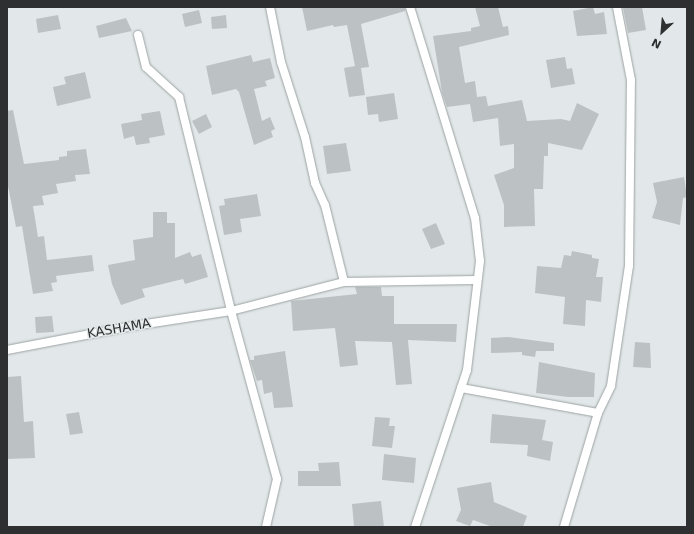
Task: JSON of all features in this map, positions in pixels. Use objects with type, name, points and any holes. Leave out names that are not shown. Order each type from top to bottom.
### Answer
[{"type":"lane","points":[[270,7],[281,62],[305,137],[315,183],[325,205],[344,282]]},
{"type":"lane","points":[[410,7],[449,127],[477,225],[480,261],[476,280],[469,363],[414,527]]},
{"type":"lane","points":[[564,527],[598,413],[611,386],[615,373],[630,256],[631,80],[617,7]]},
{"type":"lane","points":[[138,35],[146,67],[179,97],[231,311],[277,479],[266,527]]},
{"type":"lane","name":"KASHAMA","points":[[7,350],[133,326],[231,311],[344,282],[476,280]]},
{"type":"lane","points":[[461,388],[598,413]]},
{"type":"building","points":[[302,7],[405,7],[405,11],[361,24],[369,67],[361,68],[365,95],[349,97],[344,68],[355,66],[347,25],[334,27],[333,25],[307,31]]},
{"type":"building","points":[[475,7],[498,7],[503,27],[508,26],[509,35],[459,47],[465,83],[475,81],[477,97],[486,96],[488,106],[522,100],[527,121],[561,119],[570,121],[577,103],[599,114],[582,150],[548,143],[548,156],[544,156],[543,189],[534,189],[535,226],[504,227],[504,205],[494,175],[514,168],[514,144],[500,146],[498,118],[473,122],[470,104],[447,107],[442,92],[433,36],[471,31],[471,28],[480,26]]},
{"type":"building","points":[[593,7],[595,14],[604,12],[607,34],[577,36],[573,11]]},
{"type":"building","points":[[623,7],[642,7],[646,30],[628,33]]},
{"type":"building","points":[[199,10],[202,23],[185,27],[182,14]]},
{"type":"building","points":[[58,15],[61,29],[38,33],[36,19]]},
{"type":"building","points":[[226,15],[227,28],[212,29],[211,17]]},
{"type":"building","points":[[126,18],[132,31],[99,38],[96,26]]},
{"type":"building","points":[[251,55],[253,62],[270,58],[275,78],[265,81],[267,86],[254,89],[262,121],[270,117],[275,129],[271,131],[273,137],[254,145],[239,92],[236,89],[212,95],[206,66]]},
{"type":"building","points":[[565,57],[567,69],[572,68],[575,84],[551,88],[546,60]]},
{"type":"building","points":[[85,72],[91,98],[57,106],[53,87],[66,84],[64,77]]},
{"type":"building","points":[[394,93],[398,119],[379,122],[378,114],[368,115],[366,97]]},
{"type":"building","points":[[13,110],[24,164],[59,160],[59,157],[67,156],[67,151],[86,149],[90,174],[75,175],[76,181],[56,184],[58,193],[42,196],[44,205],[33,206],[38,237],[44,236],[47,260],[92,255],[94,271],[56,276],[57,282],[51,283],[53,291],[33,294],[22,226],[16,227],[7,181],[7,111]]},
{"type":"building","points":[[160,111],[165,135],[149,138],[150,143],[136,145],[134,136],[124,139],[121,124],[142,120],[141,114]]},
{"type":"building","points":[[206,114],[212,127],[199,134],[192,121]]},
{"type":"building","points":[[346,143],[351,171],[327,174],[323,146]]},
{"type":"building","points":[[684,177],[687,197],[683,198],[680,225],[652,218],[657,202],[653,183]]},
{"type":"building","points":[[257,194],[261,216],[240,219],[242,232],[224,235],[219,206],[225,205],[224,199]]},
{"type":"building","points":[[153,212],[167,212],[167,223],[175,223],[175,258],[190,252],[192,257],[201,254],[208,277],[185,284],[183,279],[142,289],[145,297],[121,305],[112,284],[108,265],[135,260],[133,240],[153,237]]},
{"type":"building","points":[[436,223],[445,244],[431,249],[422,229]]},
{"type":"building","points":[[572,251],[592,255],[592,258],[599,259],[596,277],[603,277],[601,302],[586,300],[585,326],[563,324],[565,297],[535,293],[537,266],[561,268],[564,255],[571,256]]},
{"type":"building","points":[[355,287],[381,287],[382,296],[394,296],[394,324],[457,324],[456,342],[408,340],[412,384],[396,385],[392,342],[355,341],[358,365],[340,367],[335,328],[293,331],[291,301],[357,294]]},
{"type":"building","points":[[52,316],[54,332],[36,333],[35,317]]},
{"type":"building","points":[[508,337],[554,343],[554,351],[536,351],[535,357],[522,355],[522,352],[491,353],[491,338]]},
{"type":"building","points":[[635,342],[650,343],[651,368],[633,367]]},
{"type":"building","points":[[285,351],[293,407],[274,408],[272,392],[264,394],[262,380],[257,381],[250,360],[254,360],[254,356]]},
{"type":"building","points":[[539,362],[595,373],[594,397],[568,397],[536,393]]},
{"type":"building","points":[[21,376],[24,422],[33,421],[35,458],[7,459],[7,377]]},
{"type":"building","points":[[79,412],[83,433],[70,435],[66,414]]},
{"type":"building","points":[[492,414],[546,420],[542,440],[553,442],[550,461],[527,456],[528,445],[490,443]]},
{"type":"building","points":[[375,417],[390,418],[389,426],[395,426],[392,448],[372,446]]},
{"type":"building","points":[[384,454],[416,458],[414,483],[382,480]]},
{"type":"building","points":[[339,462],[341,486],[298,486],[298,471],[319,471],[318,463]]},
{"type":"building","points":[[491,482],[494,502],[527,516],[523,527],[493,527],[473,520],[470,526],[456,521],[461,510],[457,488]]},
{"type":"building","points":[[381,501],[384,527],[354,526],[352,504]]}]
